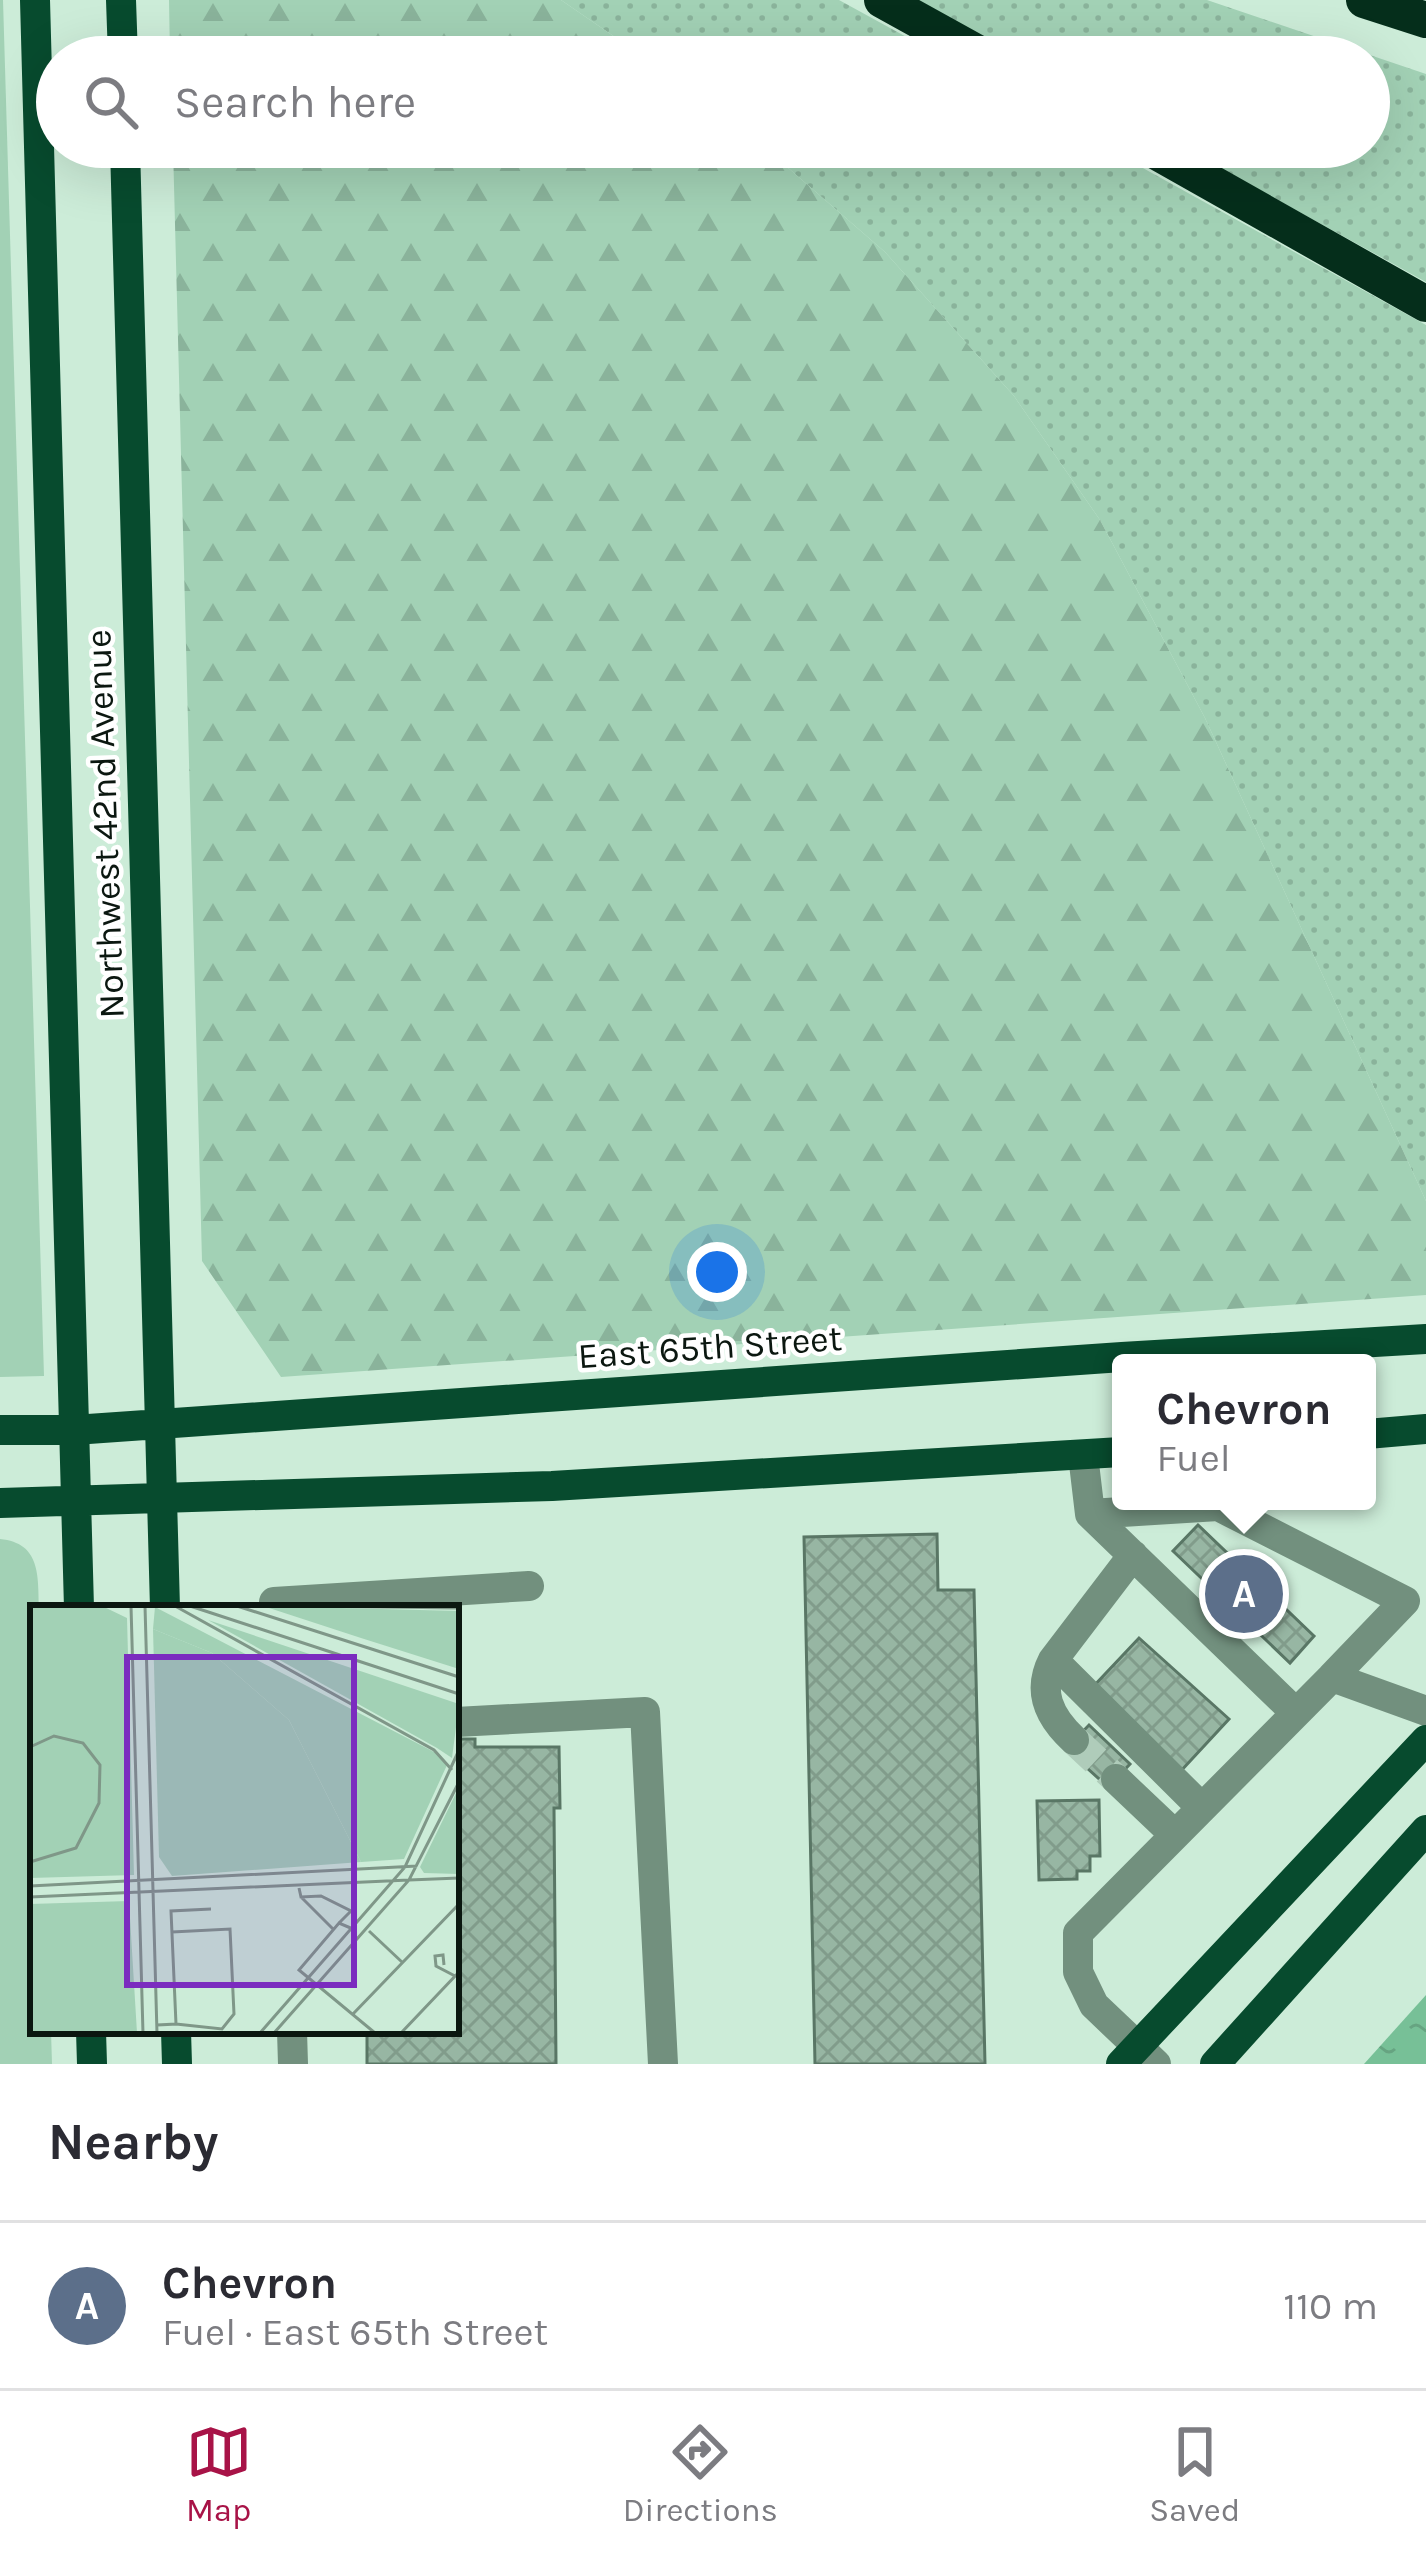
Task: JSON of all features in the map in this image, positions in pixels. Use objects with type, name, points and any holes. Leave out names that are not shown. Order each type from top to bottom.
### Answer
[{"type":"highway","points":[[882,0],[947,36]]},
{"type":"highway","points":[[1364,0],[1426,20]]},
{"type":"highway","points":[[1185,168],[1426,304]]},
{"type":"main road","name":"Northwest 42nd Avenue","points":[[34,0],[36,72]]},
{"type":"main road","points":[[121,0],[122,36]]},
{"type":"main road","name":"Northwest 42nd Avenue","points":[[39,168],[79,1605]]},
{"type":"main road","name":"Northwest 42nd Avenue","points":[[126,168],[165,1605]]},
{"type":"main road","name":"East 65th Street","points":[[1173,1354],[1426,1339]]},
{"type":"main road","name":"East 65th Street","points":[[0,1430],[74,1430],[1112,1358]]},
{"type":"main road","points":[[1376,1433],[1426,1430]]},
{"type":"main road","points":[[0,1503],[552,1486],[1112,1453]]},
{"type":"main road","points":[[1138,2058],[1426,1740]]},
{"type":"main road","points":[[1215,2064],[1426,1830]]},
{"type":"main road","points":[[91,2034],[92,2064]]},
{"type":"main road","points":[[176,2034],[177,2064]]},
{"type":"lane","points":[[1083,1455],[1090,1514],[1296,1713]]},
{"type":"lane","points":[[1090,1514],[1137,1510]]},
{"type":"lane","points":[[1138,2058],[1094,2005],[1078,1972],[1078,1934],[1405,1600],[1231,1510]]},
{"type":"lane","points":[[1074,1740],[1060,1727],[1048,1704],[1045,1676],[1133,1555]]},
{"type":"lane","points":[[274,1605],[529,1586]]},
{"type":"lane","points":[[1053,1660],[1202,1808]]},
{"type":"lane","points":[[1332,1677],[1426,1712]]},
{"type":"lane","points":[[459,1722],[645,1712],[663,2064]]},
{"type":"lane","points":[[1116,1779],[1175,1835]]},
{"type":"lane","points":[[292,2034],[293,2064]]},
{"type":"green space","points":[[0,0],[44,1376],[0,1377]]},
{"type":"green space","points":[[169,0],[561,0],[613,36],[170,36]]},
{"type":"green space","points":[[561,0],[839,0],[905,36],[613,36]]},
{"type":"green space","points":[[918,0],[1207,0],[1314,36],[982,36]]},
{"type":"green space","points":[[1390,62],[1426,74],[1426,282],[1220,168],[1390,168]]},
{"type":"green space","points":[[174,168],[788,168],[885,252],[1014,396],[1100,520],[1205,718],[1426,1201],[1426,1295],[281,1377],[202,1261]]},
{"type":"green space","points":[[788,168],[1143,168],[1426,325],[1426,1201],[1205,718],[1100,520],[1014,396],[885,252]]},
{"type":"green space","points":[[0,1539],[30,1554],[38,1584],[39,1605],[30,1605],[30,2034],[51,2034],[52,2064],[0,2064]]},
{"type":"water","points":[[1426,1995],[1426,2064],[1364,2064]]},
{"type":"building","points":[[1198,1525],[1314,1636],[1290,1663],[1173,1551]]},
{"type":"building","points":[[937,1534],[938,1590],[974,1590],[985,2064],[815,2064],[804,1537]]},
{"type":"building","points":[[1139,1638],[1229,1719],[1180,1772],[1091,1689]]},
{"type":"building","points":[[1089,1725],[1130,1764],[1108,1787],[1066,1749]]},
{"type":"building","points":[[459,1739],[475,1739],[475,1747],[559,1747],[560,1808],[554,1808],[556,2064],[367,2064],[367,2034],[459,2034]]},
{"type":"building","points":[[1099,1800],[1100,1856],[1090,1856],[1090,1871],[1077,1871],[1077,1879],[1039,1880],[1037,1801]]},
{"type":"tunnel","points":[[1074,1740],[1116,1779]]},
{"type":"place","name":"Chevron","points":[[1244,1594]]}]
